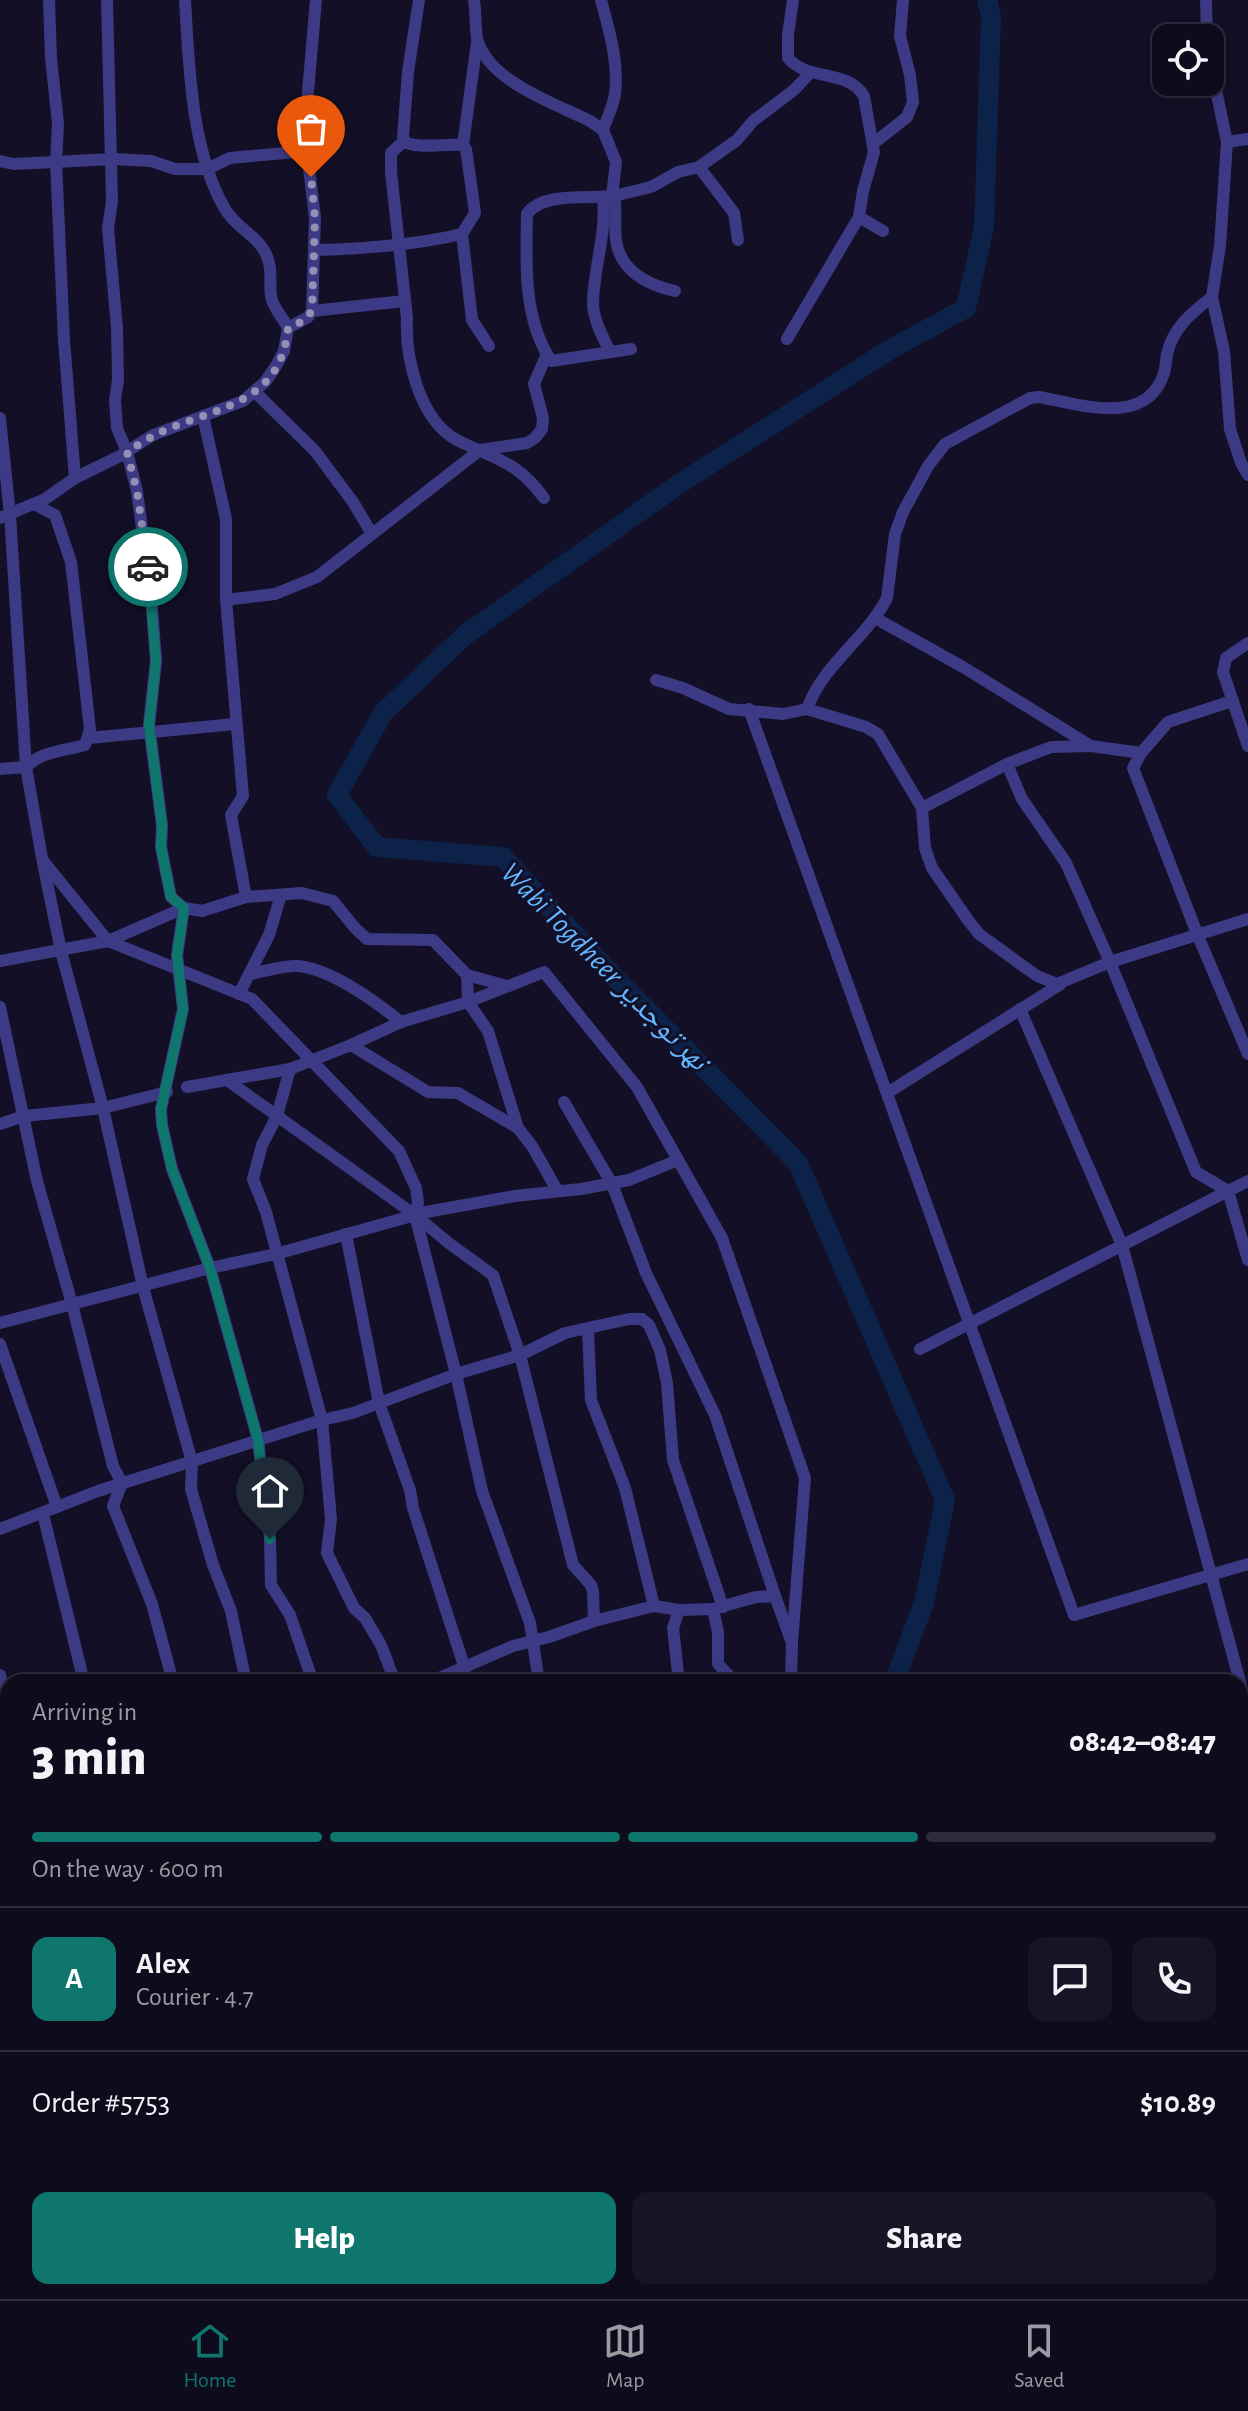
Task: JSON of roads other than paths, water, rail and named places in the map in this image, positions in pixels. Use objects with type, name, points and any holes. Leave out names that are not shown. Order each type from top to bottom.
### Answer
[{"type":"street","points":[[49,0],[58,124],[56,162],[64,340],[75,478]]},
{"type":"street","points":[[107,0],[112,201],[108,228],[118,343],[115,400],[117,428],[137,491],[151,595],[156,661],[150,732],[171,897],[184,908],[202,911],[246,897],[302,893],[333,901],[367,939],[433,940],[467,975],[507,986]]},
{"type":"street","points":[[5,517],[54,494],[75,478],[153,435],[243,401],[265,382],[284,351],[288,328],[274,306],[271,266],[266,253],[260,244],[233,222],[207,169],[187,62],[185,0]]},
{"type":"street","points":[[288,328],[303,321],[312,311],[315,218],[307,151],[309,66],[316,0]]},
{"type":"street","points":[[419,0],[405,95],[404,141],[391,153],[406,339],[418,390],[443,429],[455,439],[518,469],[544,498]]},
{"type":"street","points":[[474,0],[477,38],[463,145],[475,213],[462,234],[472,320],[489,346]]},
{"type":"street","points":[[601,0],[613,47],[616,74],[615,97],[603,130]]},
{"type":"street","points":[[787,339],[859,217],[874,143],[864,96],[859,89],[845,79],[810,73],[788,58],[793,0]]},
{"type":"street","points":[[874,143],[907,117],[913,102],[900,36],[903,0]]},
{"type":"street","points":[[1206,0],[1207,24]]},
{"type":"street","points":[[477,38],[486,58],[500,75],[603,130],[616,162],[593,305],[595,318],[610,352]]},
{"type":"street","points":[[631,349],[551,361],[531,313],[526,262],[527,214],[531,208],[547,201],[610,196],[651,187],[670,175],[699,167],[737,140],[753,121],[794,90],[810,73]]},
{"type":"street","points":[[1217,96],[1227,142],[1220,246],[1212,297],[1224,351],[1230,429],[1248,475]]},
{"type":"street","points":[[1227,142],[1248,139]]},
{"type":"street","points":[[404,141],[434,147],[463,145]]},
{"type":"street","points":[[0,161],[14,164],[111,159],[151,161],[175,169],[207,169],[230,158],[307,151]]},
{"type":"street","points":[[699,167],[734,213],[738,240]]},
{"type":"street","points":[[610,196],[615,238],[625,263],[651,284],[675,291]]},
{"type":"street","points":[[859,217],[883,231]]},
{"type":"street","points":[[315,250],[354,249],[462,234]]},
{"type":"street","points":[[807,709],[813,692],[875,618],[887,598],[893,548],[903,512],[928,466],[945,444],[1030,398],[1117,409],[1146,400],[1164,375],[1173,337],[1188,316],[1212,297]]},
{"type":"street","points":[[312,311],[405,301]]},
{"type":"street","points":[[226,600],[275,594],[317,577],[480,450],[527,443],[542,429],[543,418],[534,384],[547,354]]},
{"type":"street","points":[[255,392],[315,451],[353,502],[372,534]]},
{"type":"street","points":[[203,416],[226,519],[226,600],[243,796],[231,815],[246,897]]},
{"type":"street","points":[[0,418],[26,767],[42,858],[61,951],[103,1108],[143,1287],[192,1462],[191,1489],[213,1565],[231,1611],[244,1674]]},
{"type":"street","points":[[0,769],[26,767],[36,757],[85,745],[89,738],[87,693],[71,562],[55,515],[34,504]]},
{"type":"street","points":[[875,618],[963,667],[1091,746]]},
{"type":"street","points":[[1248,643],[1226,658],[1223,672],[1248,746]]},
{"type":"street","points":[[656,680],[683,688],[729,709],[783,714],[807,709],[866,727],[878,734],[922,808],[925,848],[932,868],[979,934],[1037,976],[1061,984]]},
{"type":"street","points":[[1232,701],[1168,722],[1141,753],[1133,768],[1248,1054]]},
{"type":"street","points":[[749,709],[1074,1615],[1248,1564]]},
{"type":"street","points":[[89,738],[235,724]]},
{"type":"street","points":[[922,808],[1007,764],[1051,747],[1091,746],[1141,753]]},
{"type":"street","points":[[1007,764],[1022,799],[1066,863],[1196,1172],[1228,1191],[1248,1260]]},
{"type":"street","points":[[42,858],[108,941],[252,999],[399,1151],[416,1188],[418,1202],[415,1215],[482,1491],[530,1623],[537,1674]]},
{"type":"street","points":[[239,994],[269,935],[281,895]]},
{"type":"street","points":[[0,961],[108,941],[184,908]]},
{"type":"street","points":[[184,908],[177,955],[183,1009],[161,1109],[162,1125],[172,1169],[210,1268],[258,1440],[270,1539],[271,1585],[290,1615],[310,1674]]},
{"type":"street","points":[[887,1093],[1061,984],[1110,962],[1248,919]]},
{"type":"street","points":[[249,974],[298,966],[368,996],[401,1022]]},
{"type":"street","points":[[187,1087],[290,1069],[401,1022],[468,1002],[544,972],[637,1087],[722,1238],[805,1478],[791,1674]]},
{"type":"street","points":[[467,975],[468,1002],[488,1031],[518,1128],[557,1190]]},
{"type":"street","points":[[0,1007],[37,1181],[113,1466],[122,1483],[113,1506],[152,1604],[171,1674]]},
{"type":"street","points":[[1020,1009],[1122,1245],[1238,1674]]},
{"type":"street","points":[[351,1045],[428,1092],[458,1093],[518,1128]]},
{"type":"street","points":[[290,1069],[277,1116],[262,1145],[253,1179],[266,1212],[322,1420],[331,1519],[327,1553],[354,1608],[365,1618],[381,1645],[392,1674]]},
{"type":"street","points":[[227,1080],[493,1275],[520,1355],[573,1565],[591,1585],[594,1621]]},
{"type":"street","points":[[0,1124],[24,1116],[103,1108],[167,1092]]},
{"type":"street","points":[[564,1102],[612,1184],[646,1273],[715,1415],[792,1643]]},
{"type":"street","points":[[0,1323],[210,1268],[276,1254],[415,1215],[557,1190],[612,1184],[678,1160]]},
{"type":"street","points":[[920,1349],[1248,1181]]},
{"type":"street","points":[[346,1234],[379,1403],[410,1490],[413,1508],[465,1669]]},
{"type":"street","points":[[0,1529],[122,1483],[353,1413],[456,1374],[520,1355],[552,1338],[629,1319],[642,1319],[652,1330],[667,1383],[673,1460],[718,1608],[718,1664],[727,1674]]},
{"type":"street","points":[[588,1330],[591,1400],[625,1488],[654,1606]]},
{"type":"street","points":[[0,1344],[57,1507]]},
{"type":"street","points":[[43,1514],[82,1674]]},
{"type":"street","points":[[452,1674],[531,1640],[654,1606],[679,1610],[718,1608],[756,1597],[775,1596]]},
{"type":"street","points":[[678,1674],[673,1628],[679,1610]]},
{"type":"waterway","name":"Wabi Togdheer نهر توجدير","points":[[897,1674],[924,1603],[945,1500],[798,1163],[616,979],[503,857],[377,847],[337,795],[383,713],[465,635],[679,484],[889,350],[966,308],[984,227],[991,16],[987,0]]}]
